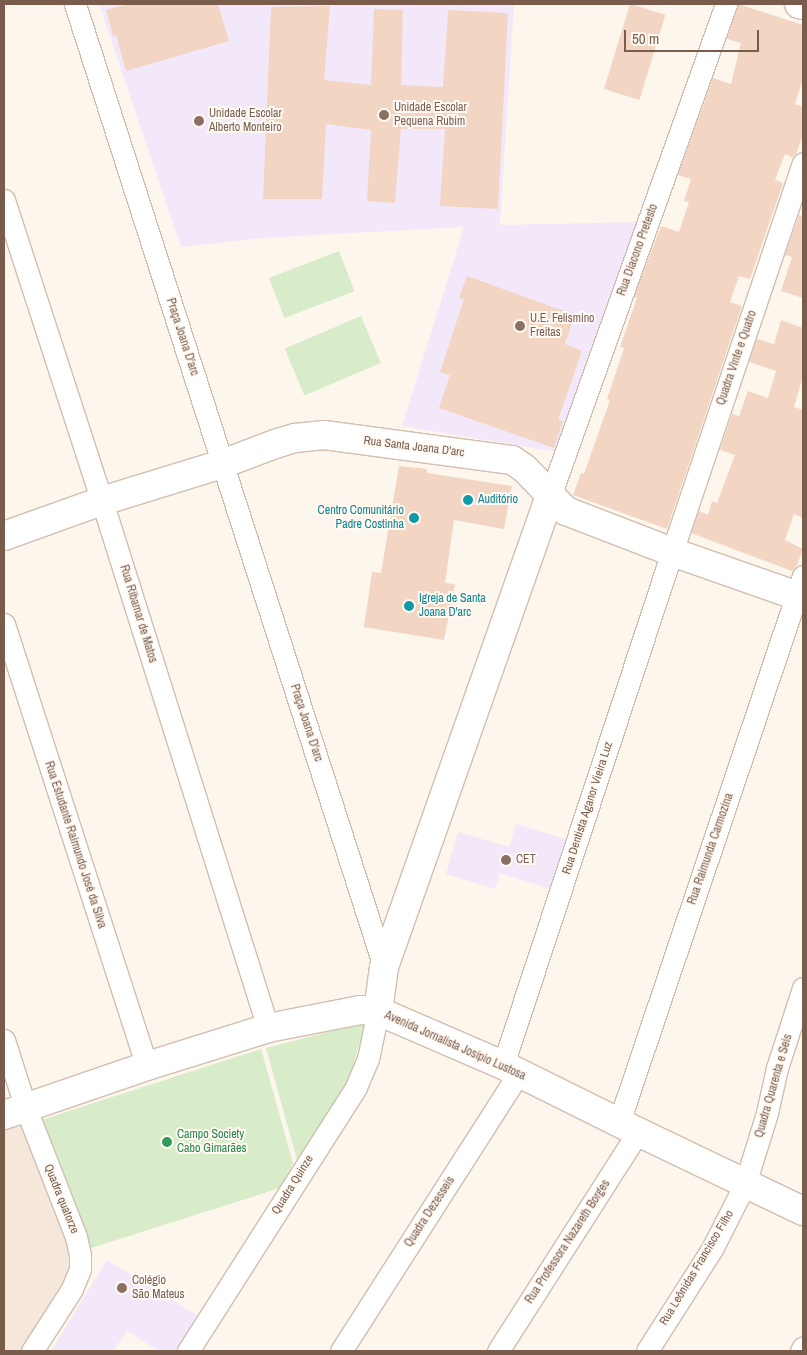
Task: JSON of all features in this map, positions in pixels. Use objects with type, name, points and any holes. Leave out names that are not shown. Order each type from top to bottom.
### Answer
[{"type":"street","name":"Praça Joana D'arc","points":[[75,4],[384,967]]},
{"type":"street","name":"Rua Diacono Pretesto","points":[[550,496],[726,4]]},
{"type":"street","points":[[799,4],[803,5]]},
{"type":"street","name":"Quadra Vinte e Quatro","points":[[672,552],[803,163]]},
{"type":"street","name":"Rua Ribamar de Matos","points":[[4,200],[102,501],[268,1028]]},
{"type":"street","name":"Rua Santa Joana D'arc","points":[[4,536],[102,501],[222,464],[295,438],[324,435],[512,460],[524,468],[566,511],[672,552],[801,590]]},
{"type":"street","points":[[378,1011],[384,967],[550,496]]},
{"type":"street","name":"Rua Dentista Aganor Vieira Luz","points":[[511,1069],[672,552]]},
{"type":"street","name":"Rua Raimunda Carmozina","points":[[628,1127],[801,590]]},
{"type":"street","name":"Rua Estudante Raimundo José da Silva","points":[[4,624],[147,1066]]},
{"type":"street","name":"Quadra Quarenta e Seis","points":[[745,1184],[767,1113],[777,1068],[803,988]]},
{"type":"street","name":"Avenida Jornalista Josípio Lustosa","points":[[15,1111],[147,1066],[268,1028],[360,1010],[378,1011],[511,1069],[803,1211]]},
{"type":"street","name":"Quadra Quinze","points":[[188,1351],[356,1087],[368,1059],[378,1011]]},
{"type":"street","name":"Quadra quatorze","points":[[4,1040],[15,1111],[76,1237],[80,1255],[80,1269],[72,1289],[32,1351]]},
{"type":"street","name":"Quadra Dezesseis","points":[[341,1351],[511,1069]]},
{"type":"street","name":"Rua Professora Nazareth Borges","points":[[498,1351],[628,1127]]},
{"type":"street","name":"Rua Leônidas Francisco Filho","points":[[648,1351],[712,1249],[745,1184]]},
{"type":"shaded area","points":[[99,4],[514,4],[500,225],[643,222],[563,453],[402,426],[464,227],[262,238],[181,247]]},
{"type":"shaded area","name":"CET","points":[[516,824],[569,840],[554,890],[500,873],[495,889],[446,874],[458,832],[509,847]]},
{"type":"shaded area","points":[[30,1118],[57,1203],[73,1265],[25,1351],[4,1351],[4,1133],[6,1125]]},
{"type":"shaded area","name":"Colégio São Mateus","points":[[107,1260],[200,1317],[179,1351],[159,1351],[127,1331],[113,1351],[51,1351]]},
{"type":"green space","points":[[339,251],[354,291],[284,318],[269,278]]},
{"type":"green space","points":[[361,316],[381,363],[305,395],[285,348]]},
{"type":"green space","points":[[366,1022],[347,1086],[297,1160],[266,1048]]},
{"type":"green space","name":"Campo Society Cabo Gimarães","points":[[261,1049],[293,1163],[280,1188],[88,1249],[38,1121]]},
{"type":"building","points":[[129,4],[218,4],[229,41],[126,71],[116,35],[113,36],[106,10]]},
{"type":"building","points":[[630,4],[665,15],[639,100],[604,89]]},
{"type":"building","points":[[738,4],[803,25],[803,79],[795,104],[803,107],[803,134],[797,152],[792,157],[785,154],[775,180],[783,183],[750,279],[739,276],[730,302],[742,306],[667,529],[573,495],[581,473],[584,474],[610,400],[607,399],[624,348],[620,347],[637,298],[634,297],[661,226],[679,232],[689,202],[684,201],[691,179],[678,175],[713,78],[731,84],[741,43],[727,39]]},
{"type":"building","points":[[330,6],[324,80],[371,85],[374,9],[403,10],[401,85],[443,87],[448,10],[508,13],[498,209],[440,206],[445,129],[401,129],[395,203],[367,201],[371,130],[326,124],[322,199],[263,199],[271,7]]},
{"type":"building","points":[[799,215],[803,217],[803,298],[781,291],[792,257],[785,255]]},
{"type":"building","points":[[467,276],[575,315],[565,344],[582,351],[558,420],[563,421],[554,448],[439,408],[450,375],[440,372],[464,299],[459,298]]},
{"type":"building","points":[[781,320],[803,328],[803,376],[794,407],[803,410],[803,518],[794,514],[785,540],[803,549],[797,565],[792,571],[691,533],[699,511],[708,515],[712,501],[717,503],[735,455],[720,450],[732,414],[739,416],[748,391],[768,398],[776,371],[749,362],[757,339],[774,344]]},
{"type":"building","points":[[399,466],[427,469],[427,473],[512,486],[504,529],[454,520],[445,583],[455,584],[444,640],[364,627],[372,572],[381,573]]},
{"type":"place","name":"Unidade Escolar Pequena Rubim","points":[[384,115]]},
{"type":"place","name":"Unidade Escolar Alberto Monteiro","points":[[199,121]]},
{"type":"place","name":"U.E. Felismino Freitas","points":[[520,326]]},
{"type":"place","name":"Auditório","points":[[468,500]]},
{"type":"place","name":"Centro Comunitário Padre Costinha","points":[[414,518]]},
{"type":"place","name":"Igreja de Santa Joana D'arc","points":[[409,606]]},
{"type":"place","name":"CET","points":[[506,860]]},
{"type":"place","name":"Campo Society Cabo Gimarães","points":[[167,1142]]},
{"type":"place","name":"Colégio São Mateus","points":[[122,1288]]}]
